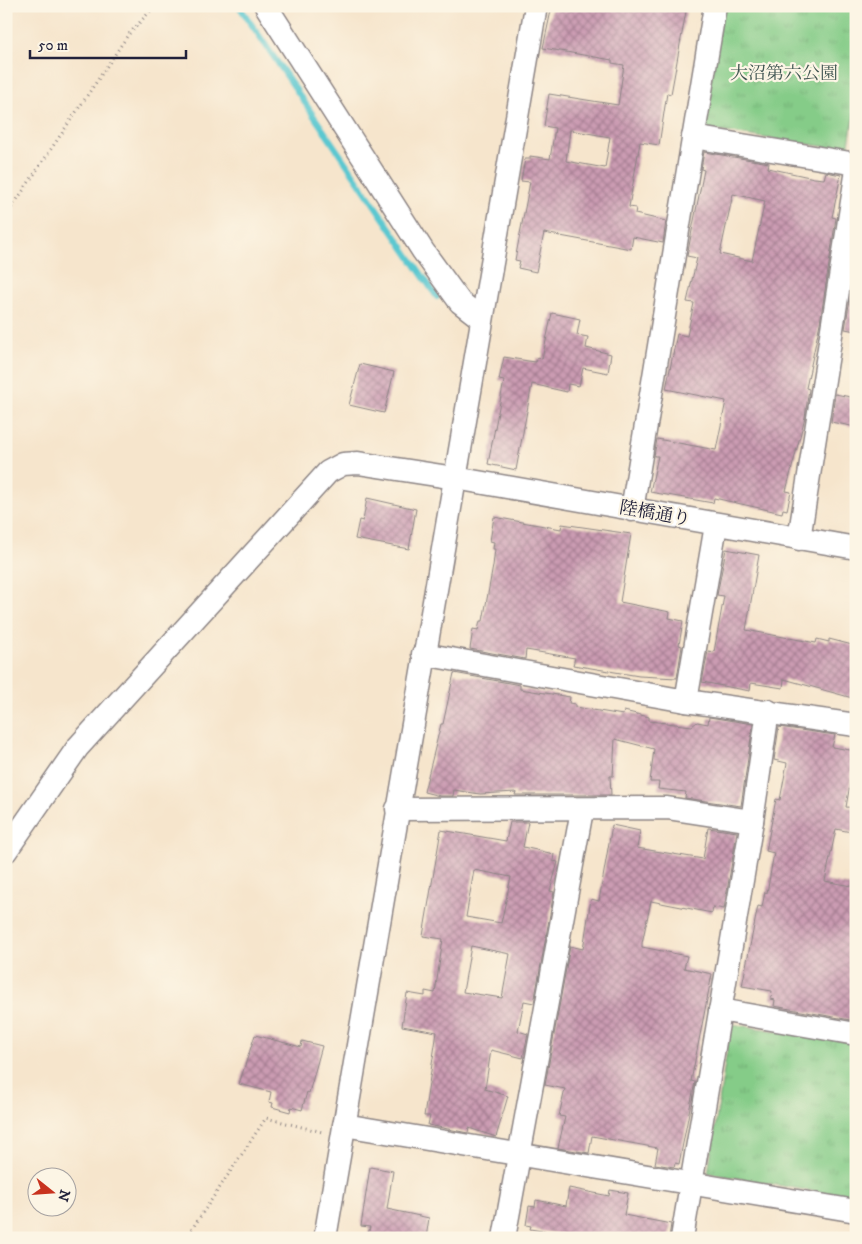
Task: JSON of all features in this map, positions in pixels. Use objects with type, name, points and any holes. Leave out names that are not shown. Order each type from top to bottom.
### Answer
[{"type":"street","points":[[266,6],[423,251],[460,302],[482,319]]},
{"type":"street","points":[[325,1238],[423,654],[536,6]]},
{"type":"street","points":[[632,510],[714,6]]},
{"type":"street","points":[[693,137],[856,164]]},
{"type":"street","points":[[799,539],[856,176]]},
{"type":"street","name":"陸橋通り","points":[[6,851],[78,747],[328,472],[343,464],[358,463],[455,478],[856,548]]},
{"type":"street","points":[[686,700],[716,524]]},
{"type":"street","points":[[423,654],[686,700],[768,711],[856,726]]},
{"type":"street","points":[[682,1238],[752,821],[768,711]]},
{"type":"street","points":[[397,809],[582,810],[667,808],[752,821]]},
{"type":"street","points":[[504,1238],[582,810]]},
{"type":"street","points":[[720,1010],[856,1034]]},
{"type":"street","points":[[343,1131],[518,1155],[856,1211]]},
{"type":"path","points":[[6,216],[128,34],[155,6]]},
{"type":"path","points":[[186,1238],[266,1118],[343,1131]]},
{"type":"green space","name":"大沼第六公園","points":[[723,6],[856,6],[856,103],[848,150],[703,129]]},
{"type":"green space","points":[[731,1024],[856,1043],[856,1177],[852,1198],[708,1173]]},
{"type":"building","points":[[552,6],[687,6],[671,94],[667,93],[659,145],[640,142],[629,207],[636,208],[635,214],[666,221],[663,243],[633,237],[631,249],[544,233],[536,272],[518,268],[520,261],[515,260],[530,182],[521,181],[525,159],[530,159],[530,156],[550,159],[555,128],[544,126],[549,94],[618,105],[624,65],[612,63],[612,60],[543,48]],"holes":[[[570,130],[610,137],[605,168],[566,161]]]},
{"type":"building","points":[[704,152],[769,163],[768,168],[814,178],[824,179],[826,172],[841,175],[832,217],[836,218],[820,323],[806,388],[809,389],[805,417],[786,491],[791,492],[787,510],[783,509],[782,513],[714,498],[713,503],[650,492],[658,456],[654,456],[657,439],[716,450],[726,401],[666,389],[677,334],[687,336],[694,303],[687,302],[697,258],[687,256],[704,170],[701,169]],"holes":[[[733,194],[765,201],[752,261],[720,254]]]},
{"type":"building","points":[[856,262],[856,331],[845,329]]},
{"type":"building","points":[[552,313],[580,319],[577,335],[588,337],[586,348],[611,354],[608,373],[583,368],[579,386],[568,384],[567,392],[532,384],[516,470],[488,464],[504,381],[499,380],[504,357],[536,362],[537,358],[542,359]]},
{"type":"building","points":[[360,364],[394,372],[384,413],[349,405]]},
{"type":"building","points":[[835,394],[856,398],[856,427],[831,422]]},
{"type":"building","points":[[367,498],[416,509],[409,549],[355,539],[359,520],[363,521]]},
{"type":"building","points":[[494,517],[561,529],[562,524],[631,534],[620,602],[670,612],[669,618],[683,621],[679,645],[682,646],[677,678],[639,676],[573,665],[575,658],[526,650],[525,659],[470,649],[473,629],[478,630],[480,621],[483,621],[493,566],[495,549],[493,549],[494,542],[490,541]]},
{"type":"building","points":[[726,549],[759,555],[746,630],[816,643],[817,639],[829,642],[829,639],[856,646],[856,699],[784,679],[783,688],[751,683],[750,691],[702,682],[708,651],[714,652],[724,596],[717,595]]},
{"type":"building","points":[[454,673],[520,685],[520,689],[570,697],[569,703],[575,704],[575,707],[623,715],[624,711],[649,717],[649,721],[692,726],[697,722],[708,724],[709,717],[753,724],[741,806],[685,798],[686,792],[658,789],[659,782],[650,782],[654,749],[615,739],[613,776],[610,776],[611,795],[515,795],[516,792],[480,794],[454,790],[453,796],[440,796],[424,792],[441,724],[443,724]]},
{"type":"building","points":[[779,727],[835,735],[832,747],[856,751],[846,807],[856,808],[856,833],[836,829],[825,881],[856,887],[856,1021],[774,1006],[775,1000],[771,999],[772,991],[742,986],[758,906],[762,907],[765,892],[767,893],[774,853],[766,851],[776,799],[780,800],[787,763],[774,760]]},
{"type":"building","points":[[510,822],[528,822],[523,847],[554,854],[553,861],[558,862],[550,891],[554,892],[534,1003],[524,1001],[518,1031],[528,1034],[523,1058],[491,1050],[485,1089],[508,1096],[496,1137],[469,1128],[468,1133],[428,1125],[430,1116],[424,1116],[437,1032],[402,1026],[407,993],[425,996],[425,991],[435,993],[443,939],[423,936],[441,830],[506,841]],"holes":[[[474,870],[511,877],[501,923],[466,917]],[[471,946],[510,954],[502,998],[463,992]]]},
{"type":"building","points":[[612,825],[640,831],[637,848],[703,859],[708,828],[737,832],[724,909],[713,907],[712,913],[651,901],[642,943],[642,947],[687,956],[684,968],[712,974],[691,1081],[695,1082],[679,1164],[675,1163],[674,1167],[655,1164],[658,1148],[592,1136],[589,1153],[558,1148],[565,1117],[559,1116],[565,1089],[545,1085],[570,946],[583,949],[591,899],[599,901]]},
{"type":"building","points":[[255,1035],[301,1047],[302,1041],[322,1046],[309,1093],[307,1092],[302,1110],[291,1107],[290,1112],[272,1107],[273,1103],[269,1102],[271,1092],[239,1084]]},
{"type":"building","points":[[370,1167],[393,1171],[387,1209],[429,1218],[426,1238],[367,1238],[370,1227],[361,1226]]},
{"type":"building","points":[[569,1188],[609,1196],[610,1190],[628,1193],[624,1215],[671,1224],[669,1238],[584,1238],[530,1229],[531,1226],[526,1225],[529,1206],[535,1207],[536,1200],[566,1206]]},
{"type":"waterway","points":[[239,6],[437,297]]}]
